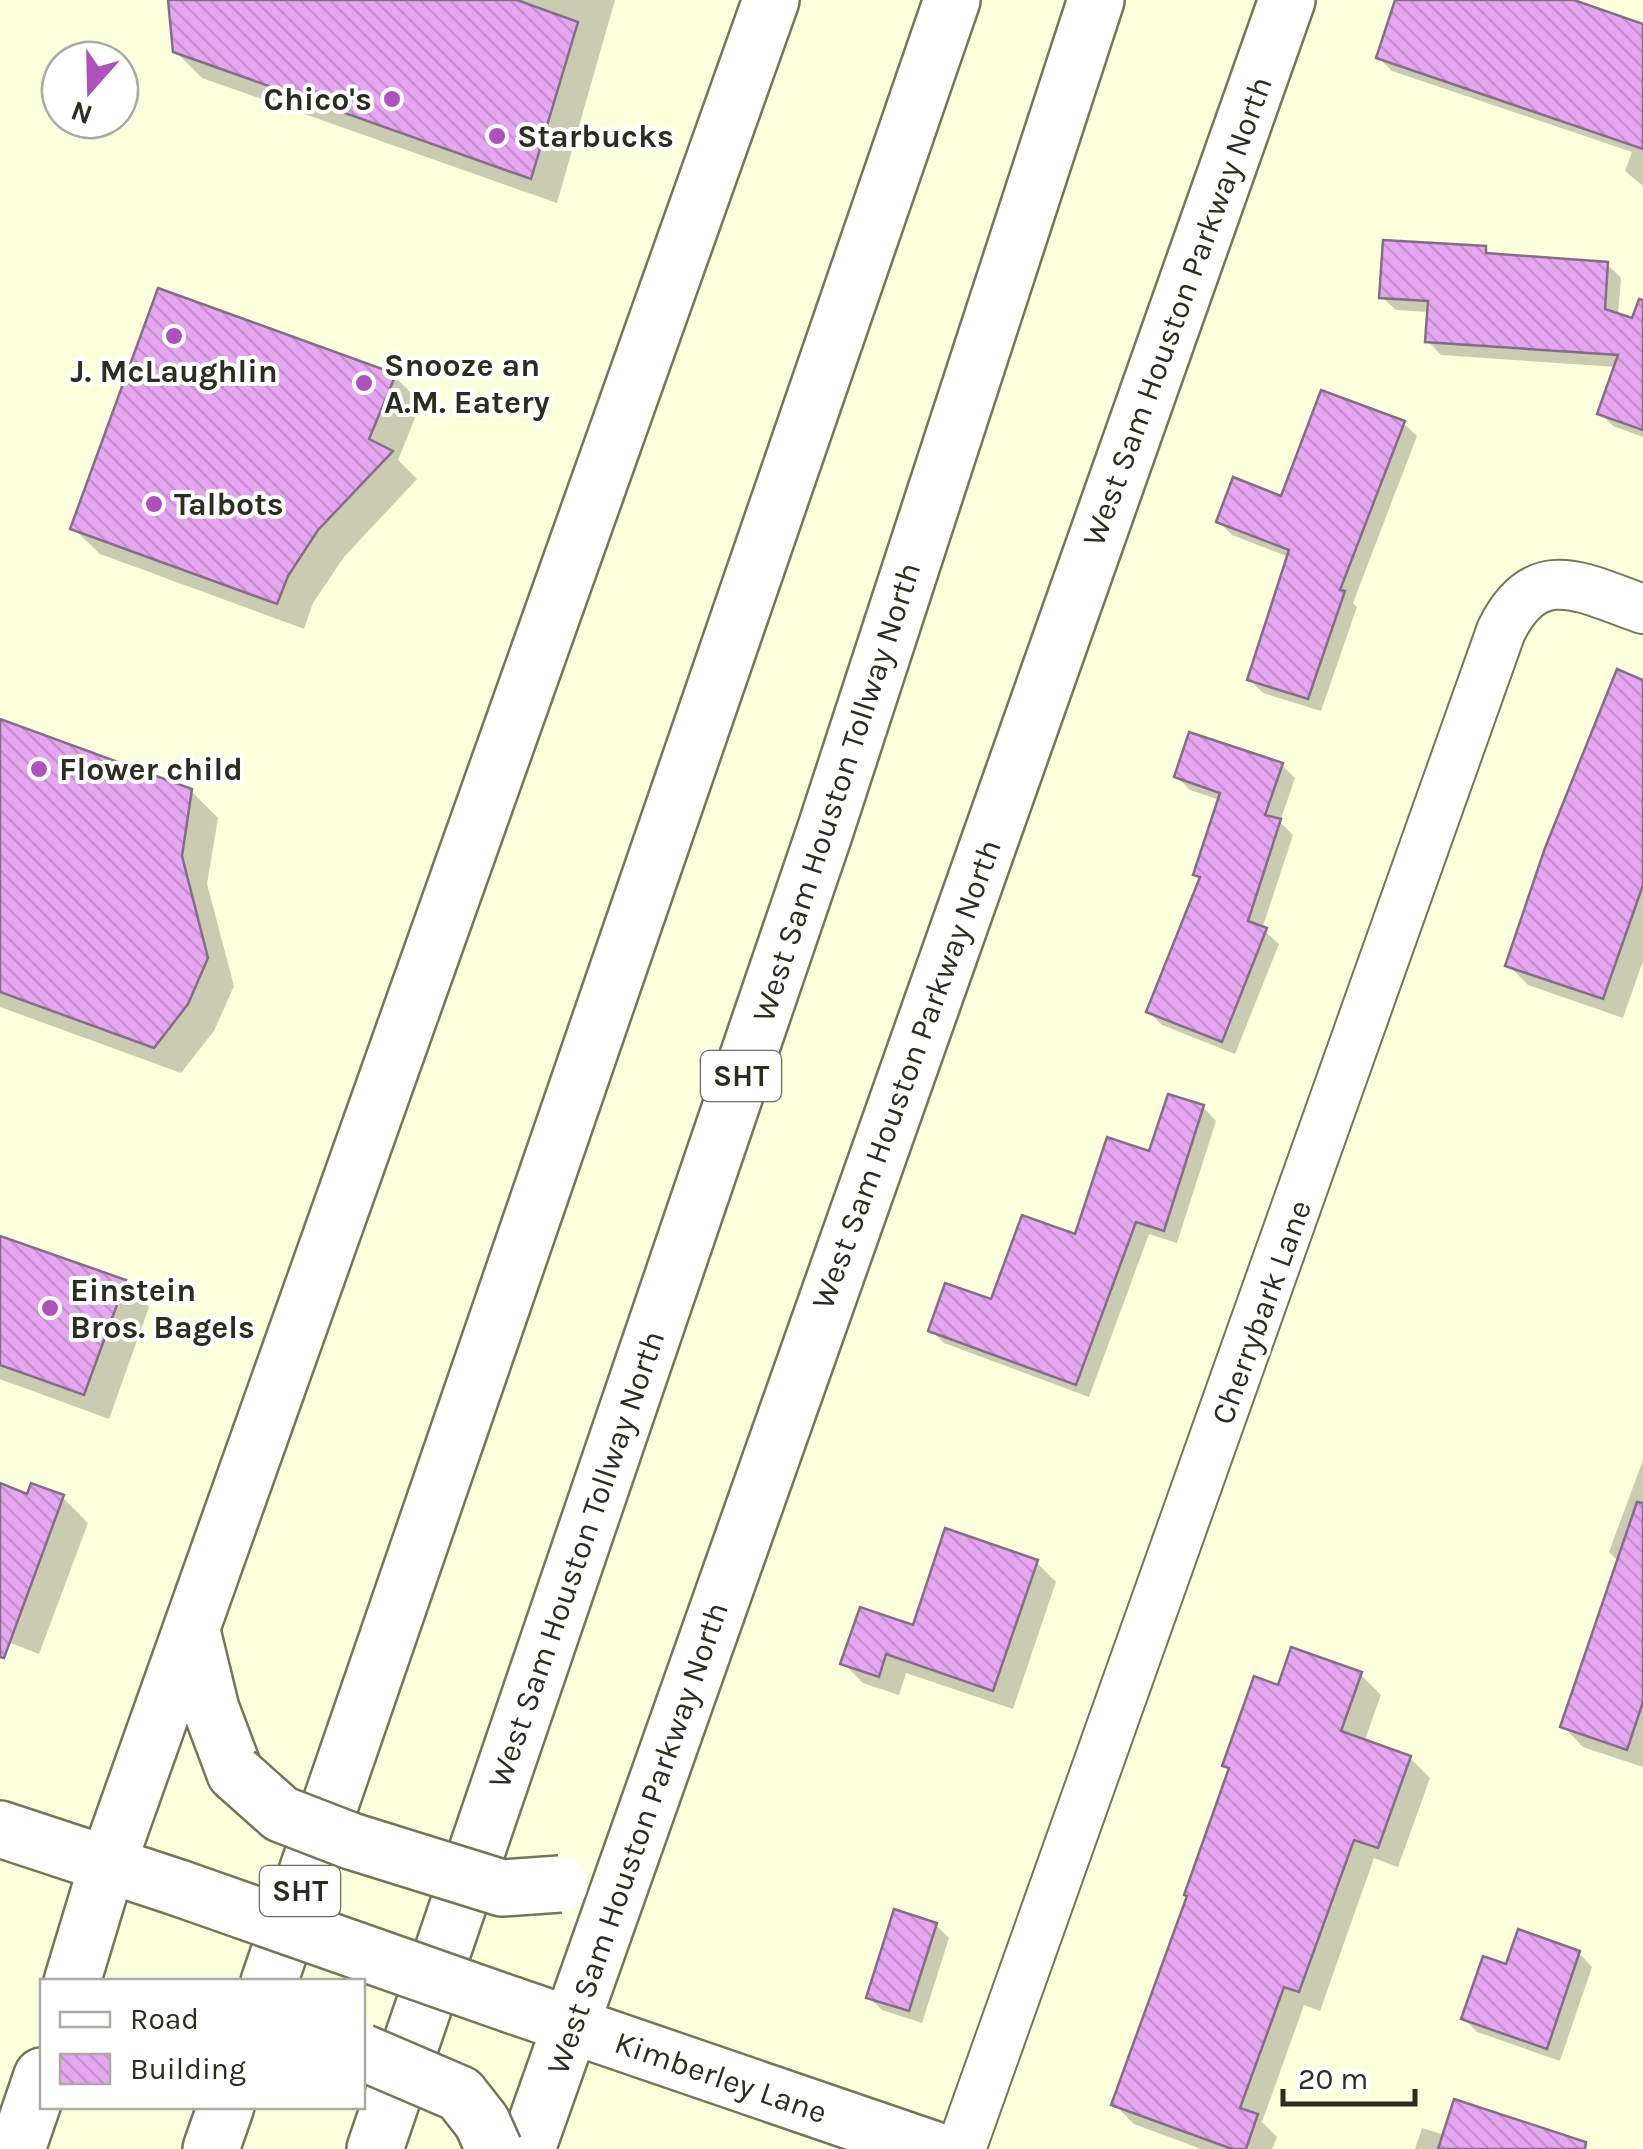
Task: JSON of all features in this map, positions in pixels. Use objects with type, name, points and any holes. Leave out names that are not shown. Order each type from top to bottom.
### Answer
[{"type":"main road","points":[[73,1979],[108,1863],[771,0]]},
{"type":"main road","name":"SHT","points":[[270,1979],[952,0]]},
{"type":"main road","name":"West Sam Houston Tollway North","points":[[375,2149],[818,850],[1096,0]]},
{"type":"main road","name":"West Sam Houston Parkway North","points":[[527,2149],[1286,1]]},
{"type":"main road","points":[[192,1631],[211,1709],[235,1773],[281,1814],[351,1841],[502,1888],[560,1884],[638,1833]]},
{"type":"main road","name":"Kimberley Lane","points":[[0,1829],[932,2149]]},
{"type":"main road","points":[[365,2053],[460,2094],[482,2122],[494,2149]]},
{"type":"main road","points":[[17,2149],[40,2082]]},
{"type":"main road","points":[[211,2149],[225,2109]]},
{"type":"street","name":"Cherrybark Lane","points":[[960,2149],[1502,631],[1512,610],[1531,590],[1556,584],[1586,589],[1643,609]]},
{"type":"building","points":[[168,0],[517,0],[578,22],[531,179],[173,52]]},
{"type":"building","points":[[1395,0],[1574,0],[1643,24],[1643,149],[1376,58]]},
{"type":"building","points":[[1383,240],[1486,246],[1486,253],[1608,262],[1605,309],[1632,318],[1639,299],[1643,300],[1643,430],[1597,414],[1618,355],[1425,342],[1428,301],[1379,298]]},
{"type":"building","points":[[158,288],[396,374],[369,439],[393,451],[318,530],[288,576],[277,604],[70,529]]},
{"type":"building","points":[[1321,390],[1405,421],[1340,590],[1345,591],[1308,699],[1247,680],[1289,550],[1216,522],[1233,477],[1281,496]]},
{"type":"building","points":[[1617,669],[1643,680],[1643,885],[1603,999],[1505,966],[1545,848]]},
{"type":"building","points":[[0,719],[192,789],[182,856],[208,958],[188,1004],[154,1048],[0,992]]},
{"type":"building","points":[[1189,732],[1283,763],[1265,815],[1281,819],[1248,921],[1267,928],[1222,1042],[1146,1012],[1200,877],[1193,875],[1220,793],[1174,777]]},
{"type":"building","points":[[1168,1094],[1204,1105],[1164,1231],[1136,1222],[1076,1385],[928,1331],[945,1283],[991,1299],[1022,1215],[1075,1234],[1107,1137],[1149,1151]]},
{"type":"building","points":[[0,1236],[126,1280],[84,1395],[0,1365]]},
{"type":"building","points":[[0,1483],[27,1494],[31,1483],[64,1495],[4,1658],[0,1657]]},
{"type":"building","points":[[1637,1502],[1643,1503],[1643,1702],[1627,1750],[1560,1727]]},
{"type":"building","points":[[945,1528],[1038,1560],[993,1691],[886,1654],[879,1677],[840,1664],[860,1607],[913,1625]]},
{"type":"building","points":[[1291,1647],[1362,1672],[1341,1731],[1411,1756],[1378,1848],[1354,1840],[1299,1992],[1284,1987],[1240,2108],[1258,2114],[1246,2149],[1232,2149],[1111,2105],[1187,1896],[1184,1895],[1229,1768],[1222,1766],[1254,1676],[1278,1685]]},
{"type":"building","points":[[894,1909],[937,1923],[909,2011],[866,1998]]},
{"type":"building","points":[[1518,1929],[1580,1951],[1547,2049],[1461,2019],[1483,1956],[1506,1964]]},
{"type":"building","points":[[1454,2099],[1586,2142],[1585,2149],[1438,2149]]},
{"type":"place","name":"Chico's","points":[[392,99]]},
{"type":"place","name":"Starbucks","points":[[497,136]]},
{"type":"place","name":"J. McLaughlin","points":[[174,336]]},
{"type":"place","name":"Snooze an A.M. Eatery","points":[[364,383]]},
{"type":"place","name":"Talbots","points":[[154,504]]},
{"type":"place","name":"Flower child","points":[[39,769]]},
{"type":"place","name":"Einstein Bros. Bagels","points":[[50,1308]]}]
